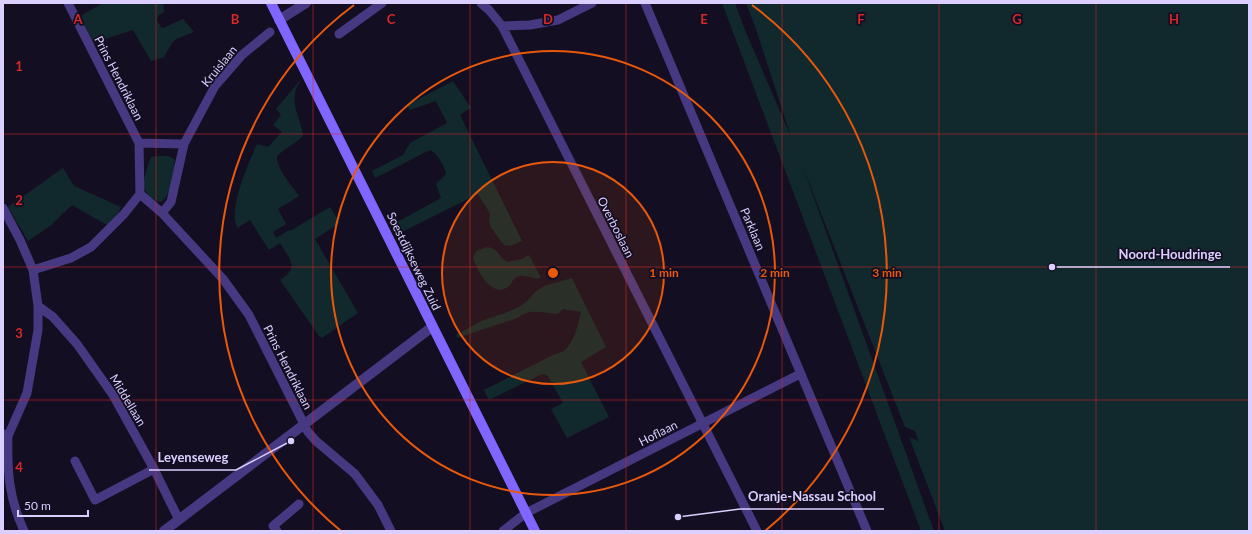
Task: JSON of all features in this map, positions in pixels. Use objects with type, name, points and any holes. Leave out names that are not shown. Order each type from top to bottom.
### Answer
[{"type":"main road","name":"Soestdijkseweg Zuid","points":[[271,3],[535,531]]},
{"type":"street","name":"Prins Hendriklaan","points":[[68,3],[139,143]]},
{"type":"street","points":[[279,20],[306,3]]},
{"type":"street","points":[[339,34],[382,3]]},
{"type":"street","name":"Overboslaan","points":[[481,3],[502,26],[757,531]]},
{"type":"street","points":[[502,26],[530,25],[558,20],[592,3]]},
{"type":"street","name":"Parklaan","points":[[644,3],[867,531]]},
{"type":"street","name":"Kruislaan","points":[[162,213],[171,202],[184,144],[215,86],[242,55],[270,32]]},
{"type":"street","points":[[32,270],[71,258],[91,247],[124,214],[140,194],[139,143],[184,144]]},
{"type":"street","points":[[140,194],[162,213]]},
{"type":"street","points":[[3,208],[20,240],[32,270],[38,306],[38,330],[27,393],[6,435],[11,496],[16,513],[24,531]]},
{"type":"street","name":"Prins Hendriklaan","points":[[162,213],[223,279],[249,315],[306,428],[316,441],[355,474],[378,505],[391,531]]},
{"type":"street","name":"Middellaan","points":[[38,306],[53,317],[77,344],[113,395],[154,469],[179,520]]},
{"type":"street","points":[[164,531],[306,428],[432,327]]},
{"type":"street","name":"Hoflaan","points":[[503,531],[526,513],[800,374]]},
{"type":"street","points":[[75,461],[95,500],[154,469]]},
{"type":"street","points":[[277,531],[273,526],[299,504]]},
{"type":"green space","points":[[103,3],[163,3],[164,12],[158,16],[157,20],[161,27],[163,28],[183,19],[194,32],[176,39],[164,57],[151,61],[133,30],[93,43],[80,16]]},
{"type":"green space","points":[[722,3],[735,3],[791,137],[756,29],[746,3],[1249,3],[1249,531],[945,531],[909,437],[918,441],[915,431],[905,427],[802,165],[934,531],[921,531]]},
{"type":"green space","points":[[301,79],[294,99],[303,136],[277,156],[279,166],[299,196],[278,209],[286,224],[273,232],[276,238],[330,207],[340,223],[315,239],[358,313],[322,338],[319,336],[280,280],[290,271],[291,263],[280,243],[269,250],[250,220],[238,228],[235,220],[235,210],[240,186],[257,144],[268,147],[282,132],[273,125],[281,115],[276,109]]},
{"type":"green space","points":[[453,81],[471,108],[460,115],[522,241],[510,246],[504,245],[491,228],[489,221],[490,215],[478,194],[402,232],[397,222],[441,198],[436,184],[446,174],[444,167],[436,154],[430,150],[375,178],[372,171],[403,155],[410,143],[447,123],[436,101],[410,110],[407,105]]},
{"type":"green space","points":[[168,156],[175,159],[170,188],[165,198],[161,202],[151,198],[144,186],[151,157]]},
{"type":"green space","points":[[63,168],[74,186],[121,207],[118,213],[107,225],[72,205],[50,226],[28,241],[8,207]]},
{"type":"green space","points":[[487,247],[494,249],[507,262],[522,259],[529,255],[541,278],[520,276],[516,277],[509,286],[503,289],[497,289],[491,286],[482,276],[473,258],[476,251]]},
{"type":"green space","points":[[572,278],[606,347],[581,362],[609,417],[567,438],[551,409],[563,403],[548,376],[544,374],[540,375],[489,400],[484,390],[566,349],[570,344],[577,328],[581,312],[563,309],[558,314],[532,312],[457,338],[456,335],[481,321],[519,307],[544,286]]},
{"type":"place","name":"Noord-Houdringe","points":[[1052,267]]},
{"type":"place","name":"Leyenseweg","points":[[291,441]]},
{"type":"place","name":"Oranje-Nassau School","points":[[678,517]]}]
